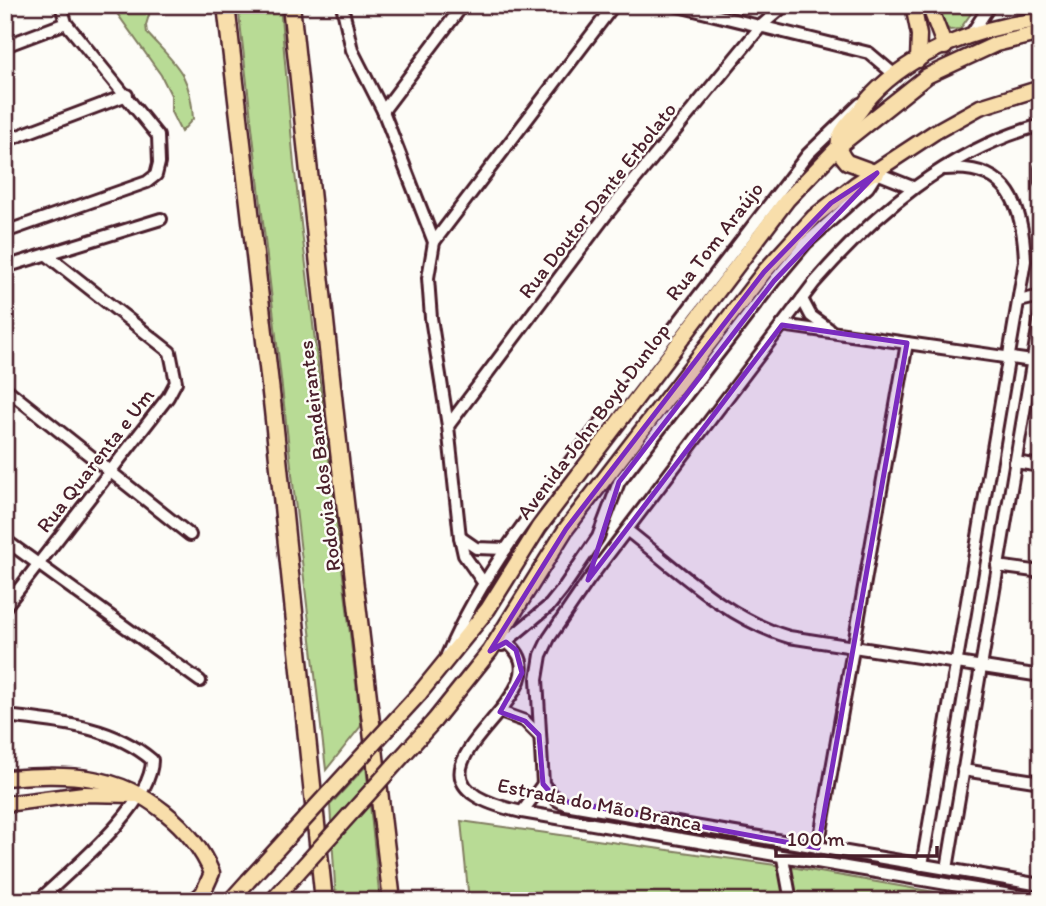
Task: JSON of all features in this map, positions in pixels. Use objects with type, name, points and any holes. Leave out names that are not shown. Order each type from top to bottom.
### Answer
[{"type":"highway","name":"Rodovia dos Bandeirantes","points":[[226,5],[273,410],[324,901]]},
{"type":"highway","name":"Rodovia dos Bandeirantes","points":[[291,5],[339,450],[392,901]]},
{"type":"main road","points":[[912,5],[919,35],[918,60]]},
{"type":"main road","points":[[929,5],[945,47]]},
{"type":"main road","points":[[877,173],[847,162],[839,146],[841,129],[870,96],[895,75],[945,47],[1011,23],[1041,20]]},
{"type":"main road","name":"Avenida John Boyd Dunlop","points":[[230,901],[419,694],[488,610],[540,527],[787,200],[839,146],[927,76],[996,44],[1041,33]]},
{"type":"main road","name":"Avenida John Boyd Dunlop","points":[[272,901],[433,721],[490,651],[566,529],[764,272],[822,210],[935,132],[980,107],[1041,88]]},
{"type":"main road","points":[[5,778],[92,778],[117,785],[137,795],[177,822],[194,840],[212,873],[203,893],[194,901]]},
{"type":"main road","points":[[5,804],[73,794],[137,795]]},
{"type":"street","points":[[5,232],[147,182],[156,174],[159,163],[158,136],[66,23],[61,5]]},
{"type":"street","points":[[342,5],[352,50],[383,111],[434,242]]},
{"type":"street","points":[[383,111],[463,5]]},
{"type":"street","points":[[483,582],[464,555],[460,537],[428,278],[434,242],[614,5]]},
{"type":"street","points":[[674,5],[869,53],[895,75]]},
{"type":"street","name":"Rua Doutor Dante Erbolato","points":[[448,426],[606,215],[762,25],[785,5]]},
{"type":"street","points":[[970,36],[990,5]]},
{"type":"street","points":[[5,46],[66,23]]},
{"type":"street","points":[[5,141],[127,95]]},
{"type":"street","name":"Rua Tom Araújo","points":[[442,667],[464,614],[506,549],[808,154],[849,112],[870,96]]},
{"type":"street","points":[[1041,125],[1005,136],[939,170],[912,187],[845,247],[802,299],[588,581],[549,638],[541,655],[537,679],[543,784],[557,800],[565,804],[1041,885]]},
{"type":"street","points":[[922,864],[1019,301],[1024,239],[1015,201],[1005,187],[983,172],[959,168],[939,170]]},
{"type":"street","points":[[1041,168],[1041,183]]},
{"type":"street","points":[[550,605],[598,537],[619,482],[806,243],[868,187],[877,173],[912,187]]},
{"type":"street","points":[[5,267],[161,219]]},
{"type":"street","name":"Rua Quarenta e Um","points":[[5,607],[169,397],[176,382],[170,352],[47,255]]},
{"type":"street","points":[[1019,301],[1041,296]]},
{"type":"street","points":[[802,299],[819,325],[835,331]]},
{"type":"street","points":[[947,869],[1041,311]]},
{"type":"street","points":[[782,325],[1032,360]]},
{"type":"street","points":[[818,848],[907,343]]},
{"type":"street","points":[[5,388],[190,535]]},
{"type":"street","points":[[1015,462],[1041,466]]},
{"type":"street","points":[[628,531],[738,616],[762,629],[852,648],[1041,676]]},
{"type":"street","points":[[460,537],[476,548],[506,549]]},
{"type":"street","points":[[5,540],[200,681]]},
{"type":"street","points":[[997,566],[1041,572]]},
{"type":"street","points":[[490,651],[506,642],[550,605],[588,581]]},
{"type":"street","name":"Estrada do Mão Branca","points":[[506,642],[516,650],[522,673],[517,688],[500,712],[469,746],[462,765],[464,781],[476,798],[522,813],[1041,900]]},
{"type":"street","points":[[500,712],[525,721],[539,735]]},
{"type":"street","points":[[5,716],[91,728],[139,749],[152,760],[152,771],[123,820],[38,901]]},
{"type":"street","points":[[963,770],[1041,782]]},
{"type":"street","points":[[522,813],[543,784]]},
{"type":"street","points":[[783,858],[791,901]]},
{"type":"highlighted area","points":[[877,173],[774,281],[619,482],[588,580],[782,325],[907,343],[818,848],[557,800],[543,784],[539,735],[525,721],[500,712],[522,673],[516,650],[506,642],[490,651],[566,529],[764,272],[831,203]]},
{"type":"green space","points":[[107,5],[152,5],[146,25],[147,33],[180,70],[192,103],[193,119],[181,132],[171,112],[171,95],[161,75],[116,12]]},
{"type":"green space","points":[[238,5],[280,5],[294,165],[361,726],[326,770]]},
{"type":"green space","points":[[944,5],[977,5],[960,29],[950,30],[942,24],[938,8]]},
{"type":"green space","points":[[366,766],[380,901],[336,901],[330,805]]},
{"type":"green space","points":[[461,821],[797,868],[985,901],[469,901]]}]
